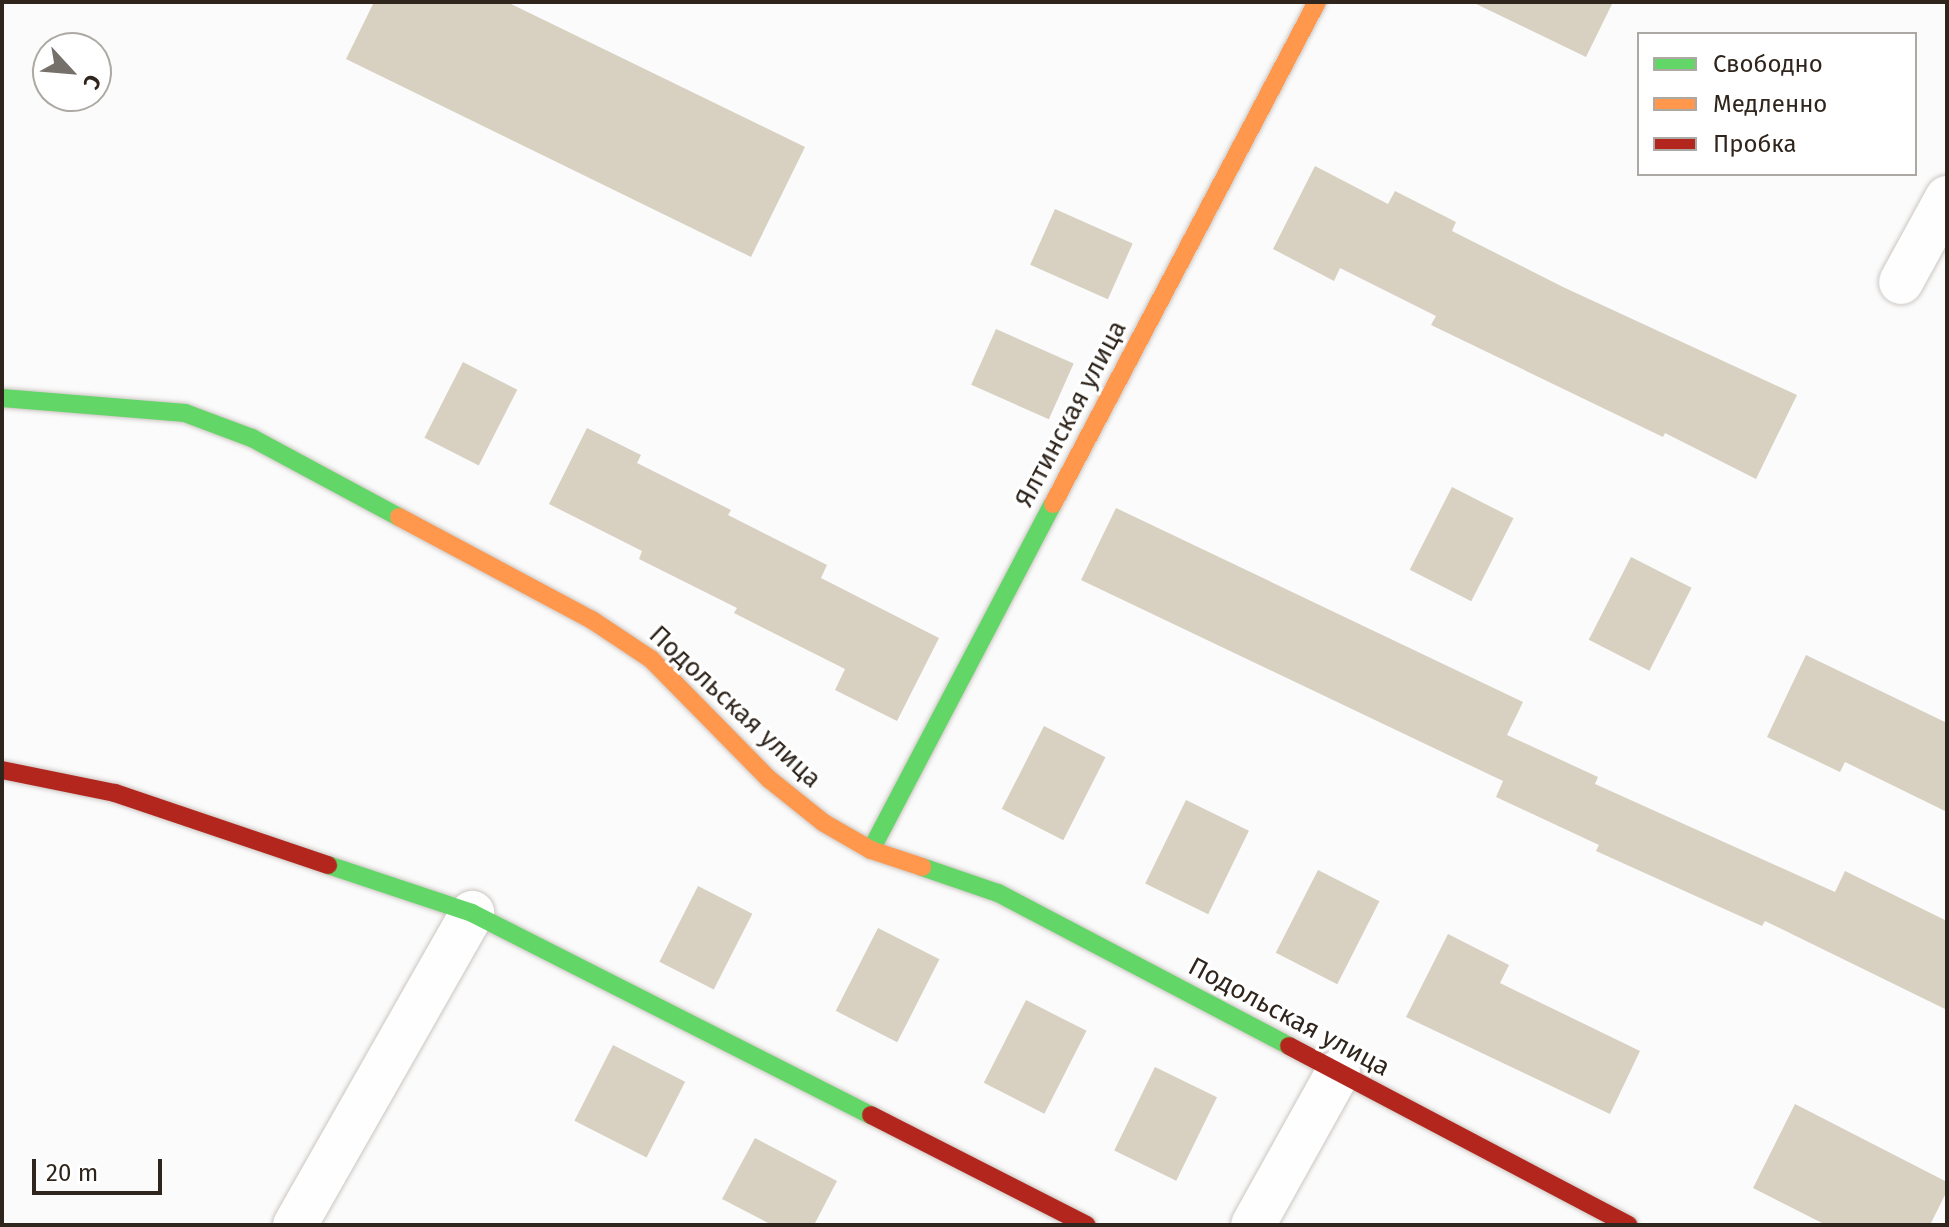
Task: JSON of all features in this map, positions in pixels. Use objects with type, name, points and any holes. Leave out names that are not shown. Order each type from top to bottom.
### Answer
[{"type":"street","name":"Ялтинская улица","points":[[871,850],[1317,2]]},
{"type":"street","points":[[1901,282],[1947,198]]},
{"type":"street","name":"Подольская улица","points":[[2,398],[185,413],[252,438],[592,620],[651,659],[769,779],[824,823],[871,850],[998,893],[1629,1225]]},
{"type":"street","points":[[2,770],[115,793],[472,913],[1087,1225]]},
{"type":"street","points":[[295,1225],[472,913]]},
{"type":"street","points":[[1253,1225],[1338,1072]]},
{"type":"building","points":[[374,2],[507,2],[805,147],[751,257],[346,59]]},
{"type":"building","points":[[1472,2],[1613,2],[1586,57]]},
{"type":"building","points":[[1315,166],[1388,204],[1395,191],[1456,222],[1452,231],[1563,287],[1797,395],[1756,479],[1665,433],[1663,437],[1431,325],[1436,316],[1340,268],[1334,281],[1273,249]]},
{"type":"building","points":[[1055,209],[1133,244],[1108,299],[1030,265]]},
{"type":"building","points":[[996,329],[1074,364],[1049,419],[971,385]]},
{"type":"building","points":[[463,362],[517,390],[479,465],[424,438]]},
{"type":"building","points":[[587,428],[641,455],[637,463],[731,510],[728,515],[827,565],[821,578],[939,638],[897,721],[835,690],[845,669],[734,613],[737,608],[639,559],[642,551],[549,504]]},
{"type":"building","points":[[1452,487],[1513,518],[1471,601],[1410,570]]},
{"type":"building","points":[[1116,508],[1523,702],[1507,735],[1598,777],[1595,784],[1835,892],[1845,871],[1947,921],[1947,1010],[1765,921],[1762,926],[1596,851],[1599,845],[1496,797],[1503,781],[1081,580]]},
{"type":"building","points":[[1631,557],[1692,588],[1649,671],[1589,640]]},
{"type":"building","points":[[1806,655],[1947,723],[1947,812],[1845,762],[1840,772],[1767,737]]},
{"type":"building","points":[[1044,726],[1105,757],[1063,840],[1002,809]]},
{"type":"building","points":[[1186,800],[1249,831],[1208,914],[1145,884]]},
{"type":"building","points":[[1318,870],[1379,901],[1337,984],[1276,953]]},
{"type":"building","points":[[698,886],[752,914],[714,989],[659,962]]},
{"type":"building","points":[[878,928],[939,959],[897,1042],[836,1011]]},
{"type":"building","points":[[1448,934],[1509,965],[1500,983],[1640,1051],[1610,1114],[1406,1017]]},
{"type":"building","points":[[1026,1000],[1087,1031],[1044,1114],[984,1083]]},
{"type":"building","points":[[613,1045],[685,1082],[647,1158],[574,1121]]},
{"type":"building","points":[[1155,1067],[1217,1097],[1176,1181],[1114,1151]]},
{"type":"building","points":[[1795,1104],[1947,1182],[1947,1191],[1930,1225],[1826,1225],[1753,1188]]},
{"type":"building","points":[[755,1138],[837,1181],[814,1225],[772,1225],[722,1199]]},
{"type":"traffic: fast","points":[[2,398],[185,413],[252,438],[399,517]]},
{"type":"traffic: fast","points":[[871,850],[1053,504]]},
{"type":"traffic: fast","points":[[328,865],[472,913],[871,1115]]},
{"type":"traffic: fast","points":[[922,867],[998,893],[1289,1046]]},
{"type":"traffic: slow","points":[[1053,504],[1317,2]]},
{"type":"traffic: slow","points":[[399,517],[592,620],[651,659],[769,779],[824,823],[871,850],[922,867]]},
{"type":"traffic: jam","points":[[2,770],[115,793],[328,865]]},
{"type":"traffic: jam","points":[[1289,1046],[1629,1225]]},
{"type":"traffic: jam","points":[[871,1115],[1087,1225]]}]
